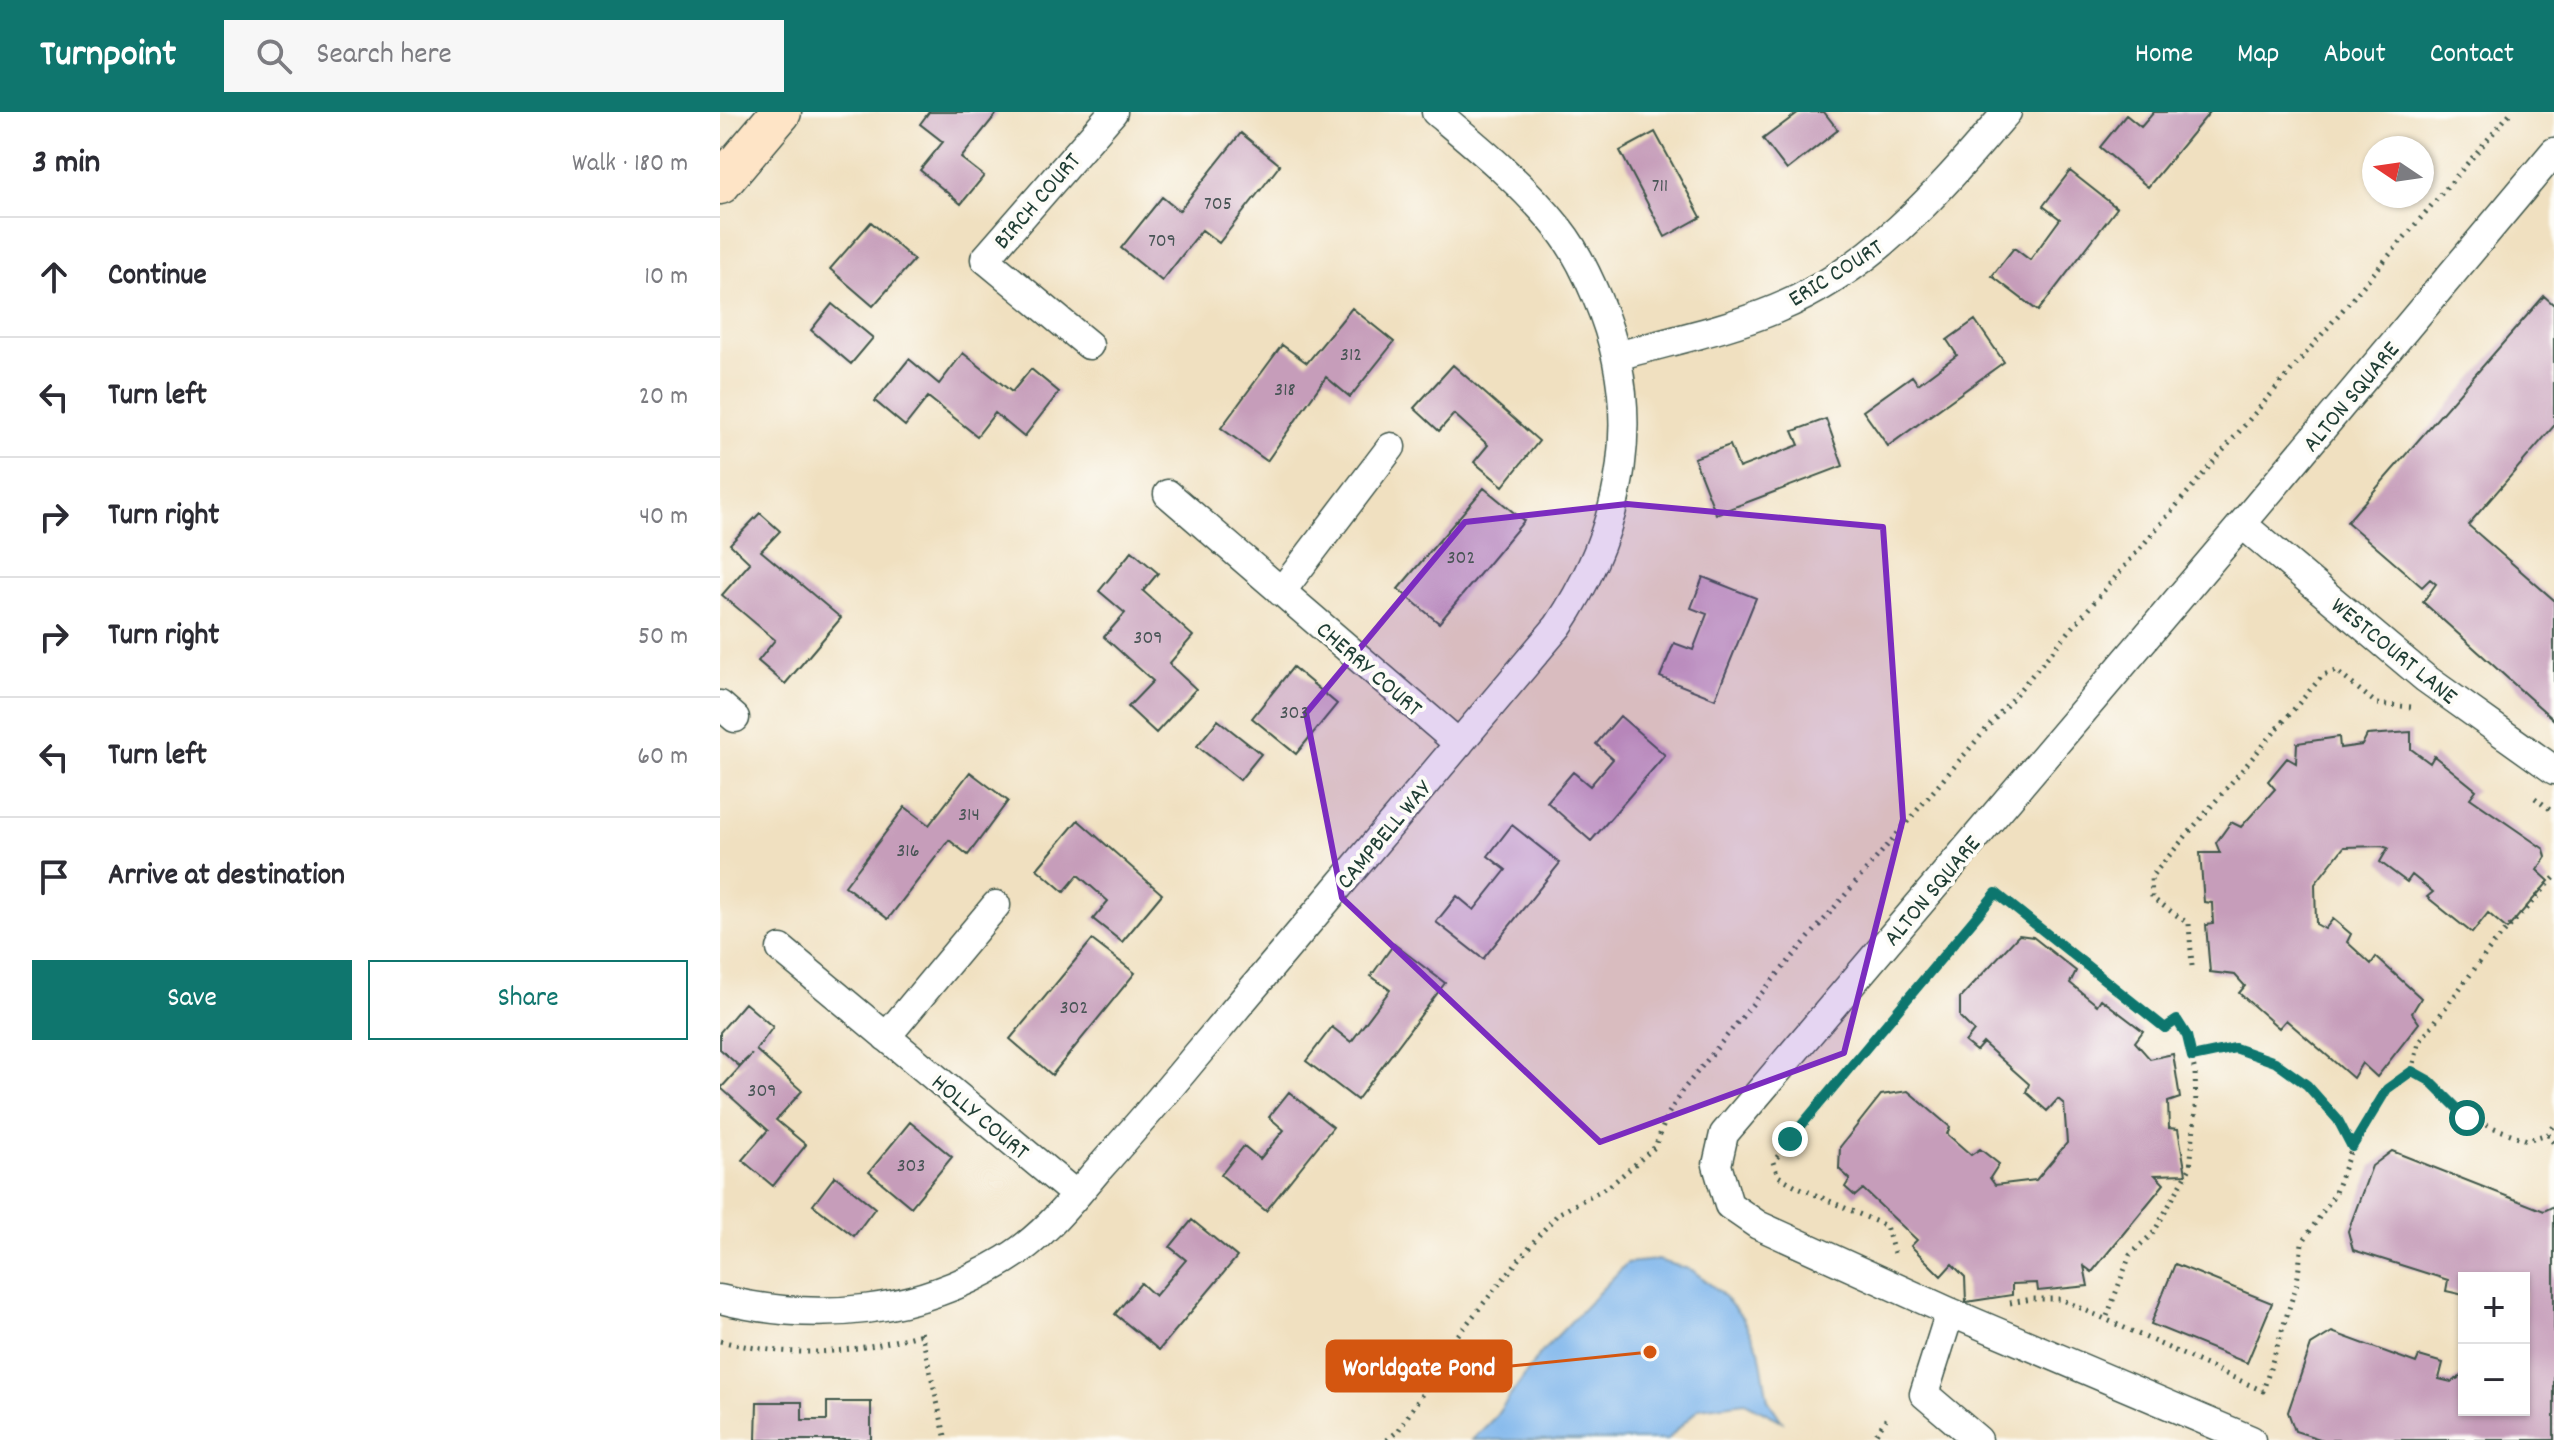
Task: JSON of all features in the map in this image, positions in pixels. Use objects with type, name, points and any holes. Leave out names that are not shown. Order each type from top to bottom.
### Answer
[{"type":"main road","points":[[720,184],[781,112]]},
{"type":"street","name":"BIRCH COURT","points":[[1089,345],[985,259],[1113,112]]},
{"type":"street","name":"CAMPBELL WAY","points":[[720,1299],[758,1309],[812,1314],[868,1310],[918,1300],[967,1281],[1008,1258],[1050,1225],[1558,626],[1591,572],[1603,543],[1619,484],[1624,431],[1617,356],[1608,323],[1589,277],[1561,232],[1522,186],[1436,112]]},
{"type":"street","name":"ERIC COURT","points":[[1617,356],[1734,324],[1778,308],[1821,286],[1880,246],[1932,200],[2007,112]]},
{"type":"street","name":"ALTON SQUARE","points":[[2251,1440],[1950,1312],[1758,1225],[1729,1205],[1717,1165],[1724,1134],[2554,152]]},
{"type":"street","points":[[1281,592],[1391,447]]},
{"type":"street","name":"CHERRY COURT","points":[[1168,494],[1459,744]]},
{"type":"street","name":"WESTCOURT LANE","points":[[2242,524],[2425,678],[2554,770]]},
{"type":"street","points":[[886,1037],[996,905]]},
{"type":"street","name":"HOLLY COURT","points":[[781,949],[1076,1195]]},
{"type":"street","points":[[1950,1312],[1924,1394],[1978,1440]]},
{"type":"path","points":[[1387,1440],[1398,1431],[1428,1385],[1444,1352],[1539,1235],[1558,1214],[1612,1184],[1655,1147],[1667,1116],[1682,1091],[1760,995],[2511,112]]},
{"type":"path","points":[[2192,966],[2189,924],[2152,898],[2151,877],[2323,675],[2336,671],[2377,704],[2411,707],[2423,716]]},
{"type":"path","points":[[2530,794],[2554,812]]},
{"type":"path","points":[[2004,1304],[2032,1299],[2061,1299],[2263,1391],[2297,1283],[2302,1243],[2334,1195],[2352,1147],[2387,1089],[2412,1071],[2419,1043],[2491,947],[2554,878]]},
{"type":"path","points":[[1895,1257],[1886,1226],[1778,1176],[1773,1162],[1996,893],[2165,1028],[2177,1020],[2187,1036],[2195,1072],[2196,1106],[2190,1168],[2154,1232],[2130,1255],[2106,1319]]},
{"type":"path","points":[[2192,1057],[2235,1048],[2275,1062],[2307,1085],[2338,1120],[2352,1147]]},
{"type":"path","points":[[2412,1071],[2430,1081],[2467,1118],[2527,1140],[2548,1134],[2554,1126]]},
{"type":"path","points":[[2548,1134],[2554,1144]]},
{"type":"path","points":[[920,1327],[946,1440]]},
{"type":"path","points":[[720,1341],[779,1352],[837,1353],[922,1334]]},
{"type":"path","points":[[1872,1440],[1886,1419]]},
{"type":"highlighted area","points":[[1627,504],[1883,527],[1903,819],[1844,1053],[1600,1142],[1342,898],[1306,713],[1465,522]]},
{"type":"water","points":[[1657,1260],[1692,1270],[1721,1293],[1742,1317],[1759,1350],[1768,1400],[1782,1421],[1745,1402],[1699,1408],[1667,1440],[1472,1440],[1496,1416],[1539,1355],[1627,1263]]},
{"type":"building","points":[[929,112],[998,112],[961,158],[984,176],[961,204],[920,170],[943,142],[920,124]]},
{"type":"building","points":[[1799,112],[1824,112],[1838,130],[1787,170],[1763,139]]},
{"type":"building","points":[[2154,112],[2210,112],[2148,187],[2100,147],[2126,115],[2141,127]]},
{"type":"building","points":[[1655,132],[1701,217],[1665,237],[1620,151]]},
{"type":"building","points":[[1241,133],[1280,165],[1219,243],[1202,230],[1162,281],[1121,248],[1162,197],[1179,211]]},
{"type":"building","points":[[2070,171],[2117,208],[2038,311],[1992,276],[2014,248],[2030,260],[2060,219],[2043,206]]},
{"type":"building","points":[[871,222],[914,260],[873,306],[830,269]]},
{"type":"building","points":[[2544,296],[2554,305],[2554,426],[2468,525],[2554,600],[2554,720],[2423,602],[2436,584],[2430,579],[2422,587],[2347,522]]},
{"type":"building","points":[[832,304],[873,338],[851,364],[811,330]]},
{"type":"building","points":[[1352,308],[1394,342],[1350,397],[1326,377],[1267,461],[1221,428],[1282,345],[1307,363]]},
{"type":"building","points":[[1975,320],[2004,362],[1888,446],[1863,411],[1912,376],[1918,384],[1957,355],[1947,340]]},
{"type":"building","points":[[963,353],[1012,392],[1031,369],[1059,392],[1024,437],[995,413],[977,436],[928,397],[905,426],[875,401],[909,359],[939,384]]},
{"type":"building","points":[[1453,365],[1539,441],[1503,486],[1474,462],[1488,445],[1454,414],[1439,431],[1414,408]]},
{"type":"building","points":[[1826,419],[1843,466],[1716,514],[1694,458],[1730,445],[1739,468],[1799,445],[1793,431]]},
{"type":"building","points":[[1484,488],[1524,521],[1439,623],[1398,589]]},
{"type":"building","points":[[760,513],[780,531],[761,551],[841,618],[785,684],[758,661],[775,640],[722,595],[750,563],[730,544]]},
{"type":"building","points":[[1132,551],[1158,573],[1143,591],[1193,636],[1169,664],[1196,689],[1156,733],[1128,707],[1153,681],[1104,637],[1125,613],[1099,591]]},
{"type":"building","points":[[1703,577],[1756,598],[1715,699],[1660,677],[1674,643],[1693,650],[1707,614],[1691,608]]},
{"type":"building","points":[[1293,667],[1337,704],[1296,754],[1252,718]]},
{"type":"building","points":[[1620,716],[1665,755],[1591,841],[1547,802],[1573,772],[1590,786],[1613,759],[1596,744]]},
{"type":"building","points":[[1218,720],[1261,754],[1240,780],[1197,746]]},
{"type":"building","points":[[2411,732],[2411,749],[2430,763],[2434,756],[2476,790],[2470,798],[2544,849],[2546,857],[2537,870],[2549,881],[2507,929],[2488,913],[2472,933],[2427,897],[2433,892],[2412,875],[2407,882],[2380,862],[2388,848],[2344,847],[2315,884],[2316,924],[2325,929],[2333,919],[2351,934],[2347,942],[2371,964],[2376,957],[2421,998],[2412,1013],[2419,1023],[2377,1077],[2362,1063],[2353,1078],[2286,1020],[2279,1028],[2239,993],[2245,986],[2235,975],[2210,972],[2206,925],[2213,924],[2212,903],[2204,902],[2200,853],[2220,853],[2216,843],[2231,822],[2241,827],[2275,789],[2268,781],[2287,758],[2296,763],[2297,743],[2339,737],[2340,748],[2362,745],[2367,735]]},
{"type":"building","points":[[970,772],[1008,801],[968,855],[949,840],[888,919],[845,886],[905,807],[929,825]]},
{"type":"building","points":[[1078,820],[1162,894],[1122,942],[1093,919],[1108,901],[1078,875],[1064,892],[1037,869]]},
{"type":"building","points":[[1512,825],[1560,863],[1483,959],[1436,922],[1457,896],[1474,910],[1506,870],[1488,856]]},
{"type":"building","points":[[2019,935],[2033,937],[2076,971],[2070,983],[2097,1005],[2101,999],[2143,1031],[2135,1042],[2150,1059],[2173,1054],[2180,1098],[2168,1102],[2169,1128],[2178,1129],[2186,1174],[2155,1175],[2164,1184],[2092,1272],[2084,1266],[2088,1286],[2038,1291],[2037,1283],[2012,1284],[2012,1295],[1966,1302],[1965,1277],[1952,1264],[1941,1276],[1911,1246],[1917,1240],[1863,1189],[1855,1196],[1845,1187],[1850,1179],[1839,1169],[1840,1147],[1881,1095],[1908,1091],[1950,1127],[1947,1134],[1971,1155],[1980,1149],[1999,1164],[1990,1178],[1995,1185],[2036,1180],[2067,1143],[2064,1104],[2058,1099],[2047,1111],[2026,1092],[2029,1084],[1983,1043],[1976,1051],[1965,1042],[1974,1031],[1960,1017],[1960,998]]},
{"type":"building","points":[[1092,940],[1135,973],[1052,1075],[1010,1039]]},
{"type":"building","points":[[1394,944],[1445,983],[1357,1100],[1306,1061],[1332,1027],[1351,1042],[1390,990],[1371,976]]},
{"type":"building","points":[[745,1003],[773,1027],[756,1050],[802,1091],[776,1120],[806,1145],[773,1186],[742,1160],[768,1130],[721,1088],[752,1054],[739,1066],[720,1049],[720,1032]]},
{"type":"building","points":[[1289,1092],[1333,1127],[1266,1211],[1221,1175],[1244,1146],[1260,1159],[1284,1130],[1269,1117]]},
{"type":"building","points":[[910,1122],[952,1157],[911,1207],[869,1172]]},
{"type":"building","points":[[2392,1151],[2544,1211],[2554,1206],[2554,1440],[2323,1440],[2295,1431],[2288,1412],[2311,1345],[2332,1332],[2416,1363],[2419,1356],[2443,1363],[2439,1379],[2451,1382],[2458,1378],[2458,1416],[2530,1416],[2530,1272],[2458,1272],[2458,1294],[2446,1291],[2448,1280],[2353,1250],[2348,1231],[2372,1166]]},
{"type":"building","points":[[835,1176],[875,1208],[854,1236],[813,1205]]},
{"type":"building","points":[[1192,1220],[1237,1257],[1159,1350],[1115,1314],[1141,1283],[1155,1296],[1186,1260],[1170,1247]]},
{"type":"building","points":[[2175,1264],[2272,1303],[2247,1363],[2151,1324]]},
{"type":"building","points":[[757,1402],[802,1402],[802,1420],[827,1420],[827,1402],[871,1402],[871,1440],[756,1440]]},
{"type":"place","name":"Worldgate Pond","points":[[1650,1352]]},
{"type":"route","points":[[1790,1139],[1996,893],[2165,1028],[2177,1020],[2187,1036],[2192,1057],[2235,1048],[2275,1062],[2307,1085],[2338,1120],[2352,1147],[2387,1089],[2412,1071],[2430,1081],[2467,1118]]}]
